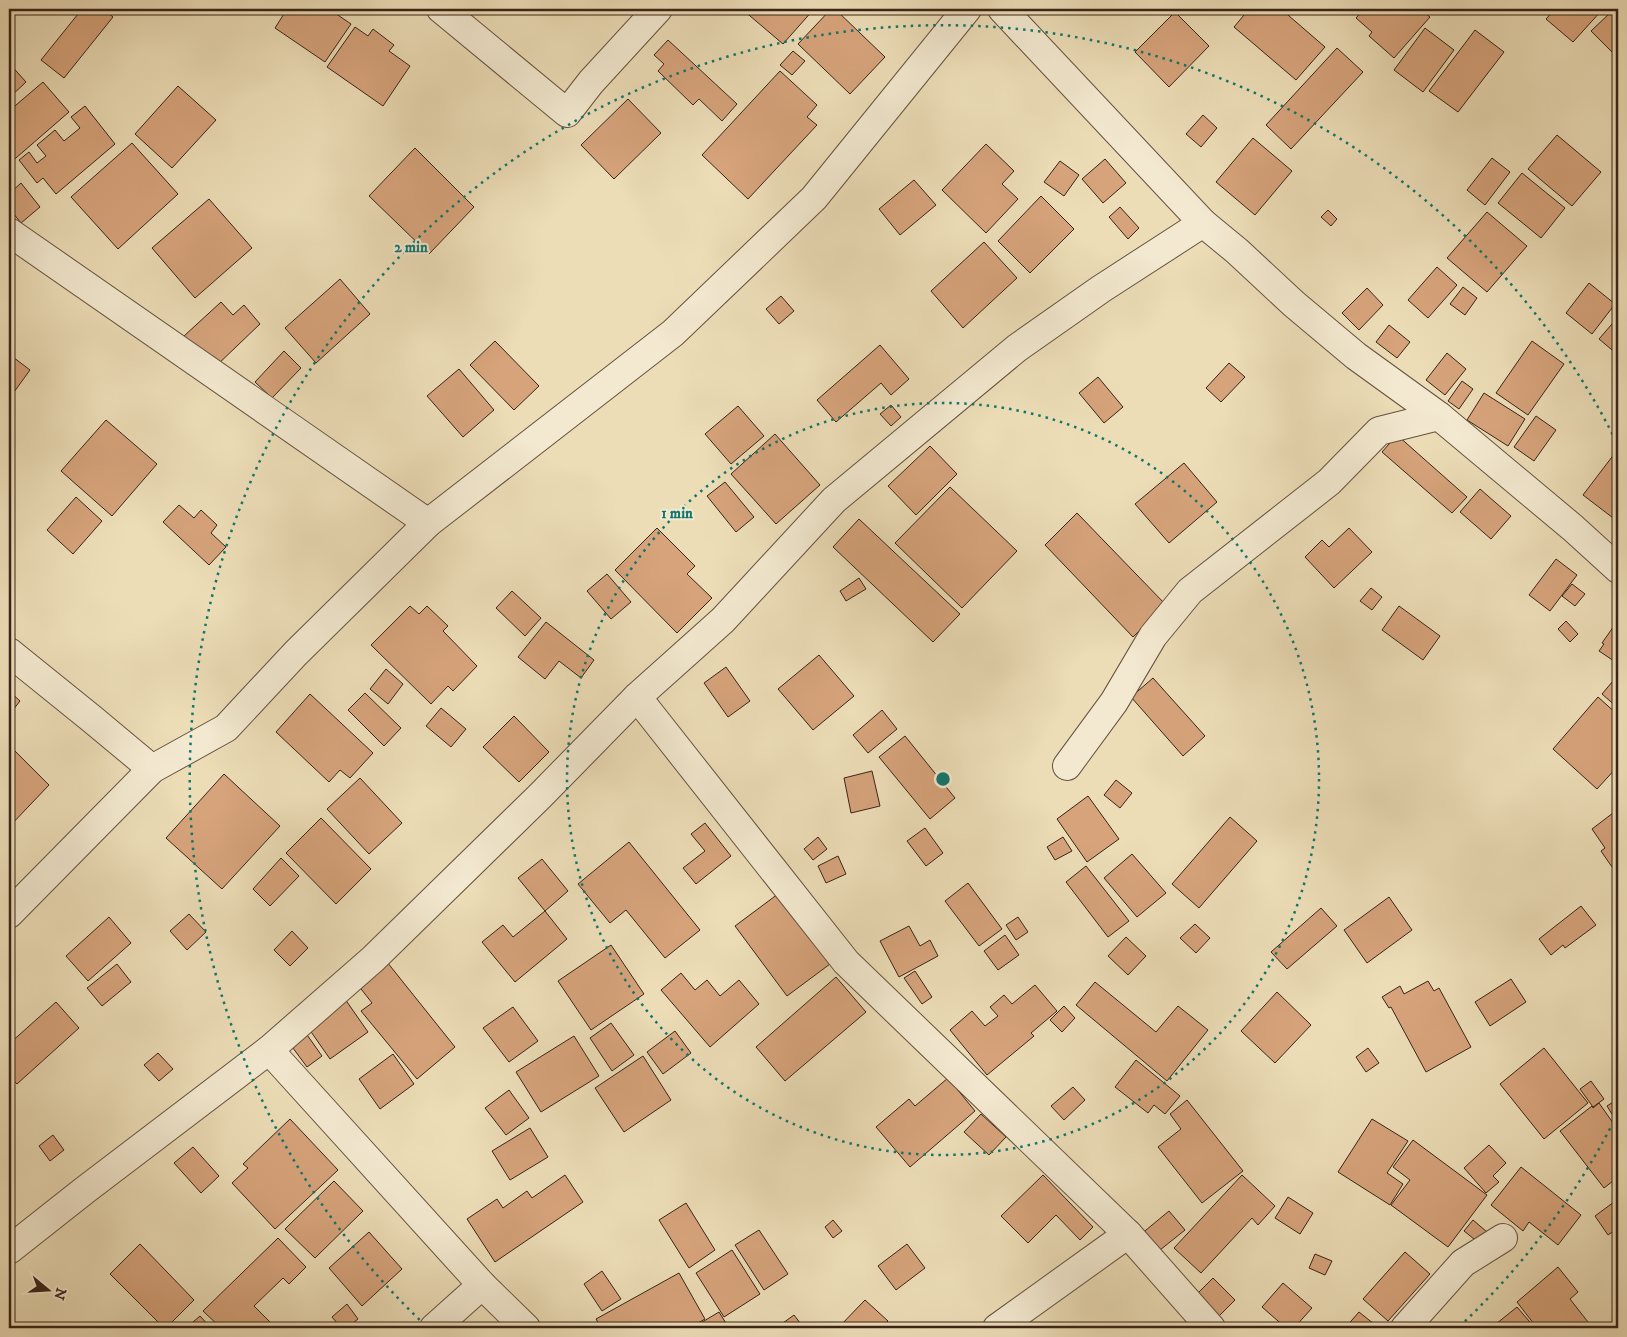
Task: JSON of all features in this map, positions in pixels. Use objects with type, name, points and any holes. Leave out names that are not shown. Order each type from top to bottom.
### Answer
[{"type":"street","points":[[442,9],[567,113],[591,82],[658,9]]},
{"type":"street","points":[[9,914],[152,769],[226,728],[296,653],[428,523],[673,333],[814,198],[967,9]]},
{"type":"street","points":[[1002,9],[1203,223],[1356,356],[1439,416],[1573,528],[1618,569]]},
{"type":"street","points":[[9,1250],[92,1184],[269,1050],[373,959],[540,796],[637,697],[723,620],[842,494],[1017,348],[1101,289],[1203,223]]},
{"type":"street","points":[[9,232],[428,523]]},
{"type":"street","points":[[1067,766],[1114,702],[1153,636],[1190,591],[1329,482],[1379,431],[1439,416]]},
{"type":"street","points":[[9,652],[152,769]]},
{"type":"street","points":[[637,697],[846,962],[1128,1234],[1210,1328]]},
{"type":"street","points":[[269,1050],[482,1285],[526,1328]]},
{"type":"street","points":[[996,1328],[1128,1234]]},
{"type":"street","points":[[1405,1328],[1463,1263],[1503,1238]]},
{"type":"street","points":[[434,1328],[482,1285]]},
{"type":"building","points":[[82,9],[103,9],[113,17],[64,78],[41,60]]},
{"type":"building","points":[[287,9],[329,9],[351,24],[325,62],[275,28]]},
{"type":"building","points":[[744,9],[814,9],[783,44]]},
{"type":"building","points":[[831,9],[835,9],[885,57],[850,94],[798,44]]},
{"type":"building","points":[[1249,9],[1281,9],[1325,47],[1296,80],[1234,27]]},
{"type":"building","points":[[1364,9],[1420,9],[1430,17],[1394,58],[1369,36],[1372,32],[1356,18]]},
{"type":"building","points":[[1555,9],[1602,10],[1573,42],[1546,19]]},
{"type":"building","points":[[1175,12],[1209,46],[1169,87],[1135,52]]},
{"type":"building","points":[[1611,12],[1618,19],[1618,58],[1591,31]]},
{"type":"building","points":[[355,27],[368,36],[373,29],[394,45],[389,51],[410,66],[383,106],[327,67]]},
{"type":"building","points":[[1425,28],[1454,50],[1423,92],[1394,70]]},
{"type":"building","points":[[1475,30],[1504,52],[1458,112],[1429,91]]},
{"type":"building","points":[[668,40],[737,104],[722,121],[699,99],[693,105],[658,71],[664,64],[654,55]]},
{"type":"building","points":[[1337,48],[1363,72],[1291,149],[1266,125]]},
{"type":"building","points":[[793,51],[805,61],[792,75],[780,65]]},
{"type":"building","points":[[9,63],[26,82],[9,98]]},
{"type":"building","points":[[780,71],[817,105],[807,117],[817,125],[748,199],[702,155]]},
{"type":"building","points":[[43,82],[69,112],[9,164],[9,111]]},
{"type":"building","points":[[178,86],[216,120],[172,168],[135,134]]},
{"type":"building","points":[[628,99],[661,133],[614,179],[581,145]]},
{"type":"building","points":[[85,106],[115,144],[56,194],[43,178],[37,183],[19,160],[29,152],[37,163],[46,156],[37,145],[55,130],[64,141],[80,128],[71,117]]},
{"type":"building","points":[[1203,115],[1217,128],[1201,147],[1186,134]]},
{"type":"building","points":[[1557,135],[1601,172],[1572,206],[1528,169]]},
{"type":"building","points":[[1253,138],[1292,171],[1255,215],[1216,182]]},
{"type":"building","points":[[132,143],[178,194],[118,249],[71,197]]},
{"type":"building","points":[[986,144],[1014,171],[1002,184],[1018,199],[986,233],[942,190]]},
{"type":"building","points":[[415,148],[474,207],[429,254],[369,196]]},
{"type":"building","points":[[1492,158],[1510,172],[1485,205],[1467,190]]},
{"type":"building","points":[[1105,159],[1126,183],[1103,203],[1082,179]]},
{"type":"building","points":[[1060,161],[1079,175],[1064,196],[1044,182]]},
{"type":"building","points":[[1522,173],[1565,208],[1541,238],[1498,203]]},
{"type":"building","points":[[914,180],[936,205],[900,235],[879,209]]},
{"type":"building","points":[[21,183],[40,207],[21,223],[9,208],[9,194]]},
{"type":"building","points":[[1041,196],[1074,229],[1030,273],[998,241]]},
{"type":"building","points":[[209,199],[252,248],[195,298],[152,248]]},
{"type":"building","points":[[1120,207],[1139,228],[1128,239],[1109,217]]},
{"type":"building","points":[[1328,210],[1337,219],[1331,226],[1321,217]]},
{"type":"building","points":[[1487,212],[1527,246],[1487,292],[1447,258]]},
{"type":"building","points":[[984,242],[1017,278],[963,328],[931,291]]},
{"type":"building","points":[[1437,267],[1457,285],[1428,318],[1408,300]]},
{"type":"building","points":[[340,279],[370,314],[316,363],[285,328]]},
{"type":"building","points":[[1589,283],[1615,304],[1592,334],[1566,313]]},
{"type":"building","points":[[1463,287],[1477,298],[1465,315],[1450,304]]},
{"type":"building","points":[[1367,288],[1383,305],[1359,330],[1342,313]]},
{"type":"building","points":[[781,296],[794,311],[779,324],[766,309]]},
{"type":"building","points":[[221,302],[233,315],[244,305],[260,324],[214,368],[184,336]]},
{"type":"building","points":[[1618,317],[1618,355],[1599,339]]},
{"type":"building","points":[[1389,325],[1410,342],[1397,358],[1376,342]]},
{"type":"building","points":[[495,341],[539,386],[514,410],[470,365]]},
{"type":"building","points":[[1532,341],[1564,364],[1528,415],[1496,393]]},
{"type":"building","points":[[880,345],[909,379],[891,395],[881,383],[836,422],[817,400]]},
{"type":"building","points":[[284,351],[301,368],[272,398],[255,382]]},
{"type":"building","points":[[1447,353],[1466,369],[1445,395],[1426,380]]},
{"type":"building","points":[[9,354],[30,370],[9,399]]},
{"type":"building","points":[[1229,363],[1245,377],[1221,402],[1206,388]]},
{"type":"building","points":[[459,369],[494,410],[463,437],[427,396]]},
{"type":"building","points":[[1098,377],[1123,407],[1104,423],[1079,393]]},
{"type":"building","points":[[1462,381],[1473,389],[1459,409],[1448,401]]},
{"type":"building","points":[[1484,393],[1525,419],[1508,446],[1467,420]]},
{"type":"building","points":[[891,405],[901,417],[891,426],[880,414]]},
{"type":"building","points":[[738,406],[764,436],[731,464],[705,434]]},
{"type":"building","points":[[1536,416],[1556,430],[1534,461],[1514,447]]},
{"type":"building","points":[[106,420],[157,464],[112,516],[61,471]]},
{"type":"building","points":[[775,434],[820,485],[776,524],[731,474]]},
{"type":"building","points":[[1397,435],[1467,497],[1452,513],[1382,452]]},
{"type":"building","points":[[930,446],[957,474],[916,515],[888,486]]},
{"type":"building","points":[[1618,449],[1618,519],[1617,521],[1583,495]]},
{"type":"building","points":[[1184,463],[1217,502],[1169,543],[1135,504]]},
{"type":"building","points":[[725,482],[754,517],[736,532],[707,496]]},
{"type":"building","points":[[950,487],[1017,551],[962,608],[895,543]]},
{"type":"building","points":[[1480,489],[1511,516],[1491,539],[1460,512]]},
{"type":"building","points":[[76,497],[102,521],[73,554],[47,530]]},
{"type":"building","points":[[179,505],[194,518],[201,510],[217,525],[211,533],[226,547],[209,565],[163,522]]},
{"type":"building","points":[[1077,513],[1166,605],[1133,637],[1045,545]]},
{"type":"building","points":[[859,519],[960,614],[933,642],[833,547]]},
{"type":"building","points":[[657,528],[695,566],[687,574],[712,598],[677,633],[615,570]]},
{"type":"building","points":[[1349,528],[1372,552],[1334,588],[1305,557],[1322,540],[1329,547]]},
{"type":"building","points":[[1556,559],[1577,575],[1550,611],[1529,595]]},
{"type":"building","points":[[607,574],[631,602],[611,619],[587,591]]},
{"type":"building","points":[[859,578],[866,589],[846,601],[840,591]]},
{"type":"building","points":[[1572,584],[1585,594],[1575,606],[1562,596]]},
{"type":"building","points":[[1371,588],[1382,597],[1372,610],[1360,601]]},
{"type":"building","points":[[512,591],[541,618],[525,636],[496,608]]},
{"type":"building","points":[[410,606],[419,614],[427,606],[448,626],[443,631],[477,666],[453,691],[448,686],[431,704],[371,645]]},
{"type":"building","points":[[1399,606],[1440,636],[1423,660],[1382,630]]},
{"type":"building","points":[[1566,621],[1578,634],[1570,642],[1558,629]]},
{"type":"building","points":[[546,622],[594,660],[581,678],[559,661],[545,679],[518,657]]},
{"type":"building","points":[[1616,623],[1618,624],[1618,656],[1614,661],[1599,651],[1604,644],[1602,643]]},
{"type":"building","points":[[819,655],[854,696],[813,730],[778,689]]},
{"type":"building","points":[[726,667],[750,701],[728,717],[704,683]]},
{"type":"building","points":[[386,669],[403,684],[388,704],[370,689]]},
{"type":"building","points":[[1618,675],[1618,708],[1602,694]]},
{"type":"building","points":[[1153,678],[1205,736],[1183,756],[1131,697]]},
{"type":"building","points":[[9,691],[20,701],[9,715]]},
{"type":"building","points":[[365,693],[401,728],[384,746],[348,710]]},
{"type":"building","points":[[310,694],[373,753],[350,778],[340,770],[329,782],[276,732]]},
{"type":"building","points":[[1598,697],[1618,715],[1618,766],[1597,789],[1553,749]]},
{"type":"building","points":[[441,708],[466,729],[451,747],[426,726]]},
{"type":"building","points":[[882,710],[897,729],[868,753],[853,735]]},
{"type":"building","points":[[514,716],[549,752],[519,782],[483,747]]},
{"type":"building","points":[[905,736],[955,798],[930,819],[879,757]]},
{"type":"building","points":[[9,745],[49,785],[9,827]]},
{"type":"building","points":[[872,771],[880,806],[851,813],[844,778]]},
{"type":"building","points":[[224,774],[280,826],[222,889],[166,838]]},
{"type":"building","points":[[360,778],[402,823],[369,854],[327,809]]},
{"type":"building","points":[[1116,780],[1132,793],[1120,808],[1104,795]]},
{"type":"building","points":[[1088,796],[1119,839],[1087,862],[1057,819]]},
{"type":"building","points":[[1613,813],[1618,821],[1618,863],[1612,867],[1601,851],[1605,848],[1592,829]]},
{"type":"building","points":[[1230,817],[1257,841],[1199,908],[1172,884]]},
{"type":"building","points":[[321,818],[371,869],[336,904],[286,853]]},
{"type":"building","points":[[705,823],[731,856],[696,884],[683,868],[705,851],[691,834]]},
{"type":"building","points":[[925,828],[943,853],[926,866],[907,841]]},
{"type":"building","points":[[818,837],[827,849],[813,860],[804,849]]},
{"type":"building","points":[[1063,837],[1072,851],[1055,860],[1047,847]]},
{"type":"building","points":[[629,842],[700,930],[665,958],[626,910],[610,923],[578,884]]},
{"type":"building","points":[[1132,854],[1166,893],[1137,917],[1104,878]]},
{"type":"building","points":[[838,856],[846,874],[826,883],[818,866]]},
{"type":"building","points":[[281,858],[299,876],[270,906],[253,889]]},
{"type":"building","points":[[542,859],[568,891],[545,911],[518,878]]},
{"type":"building","points":[[1086,866],[1129,921],[1108,937],[1066,882]]},
{"type":"building","points":[[968,883],[1002,929],[979,946],[945,901]]},
{"type":"building","points":[[778,894],[830,964],[787,996],[735,926]]},
{"type":"building","points":[[1389,897],[1412,930],[1367,963],[1344,930]]},
{"type":"building","points":[[1581,906],[1596,925],[1565,948],[1563,945],[1551,955],[1539,939]]},
{"type":"building","points":[[1321,908],[1337,926],[1287,969],[1271,952]]},
{"type":"building","points":[[545,911],[567,939],[515,982],[482,942],[503,925],[513,937]]},
{"type":"building","points":[[189,914],[206,932],[187,950],[170,931]]},
{"type":"building","points":[[109,917],[131,943],[88,981],[66,956]]},
{"type":"building","points":[[1018,917],[1028,932],[1016,940],[1006,925]]},
{"type":"building","points":[[1195,924],[1210,938],[1196,953],[1180,938]]},
{"type":"building","points":[[909,926],[920,946],[930,940],[938,956],[899,977],[880,941]]},
{"type":"building","points":[[292,931],[308,948],[290,966],[274,950]]},
{"type":"building","points":[[1005,935],[1019,955],[998,970],[984,951]]},
{"type":"building","points":[[1126,937],[1146,956],[1128,975],[1108,956]]},
{"type":"building","points":[[611,945],[644,994],[591,1030],[558,981]]},
{"type":"building","points":[[387,962],[455,1047],[417,1079],[361,1011],[372,1003],[358,985]]},
{"type":"building","points":[[117,964],[131,982],[102,1006],[87,988]]},
{"type":"building","points":[[915,971],[932,997],[922,1004],[904,978]]},
{"type":"building","points":[[681,973],[695,990],[707,980],[720,996],[739,980],[759,1004],[710,1047],[661,990]]},
{"type":"building","points":[[836,977],[866,1012],[785,1081],[756,1047]]},
{"type":"building","points":[[1511,979],[1526,1002],[1490,1026],[1475,1002]]},
{"type":"building","points":[[1428,981],[1434,991],[1439,988],[1471,1047],[1426,1072],[1391,1007],[1389,1008],[1382,997],[1400,986],[1404,994]]},
{"type":"building","points":[[1095,982],[1156,1032],[1178,1006],[1208,1030],[1167,1081],[1076,1005]]},
{"type":"building","points":[[1035,985],[1057,1011],[1031,1033],[1034,1036],[987,1075],[950,1030],[972,1011],[985,1026],[998,1016],[990,1007],[1004,995],[1012,1004]]},
{"type":"building","points":[[1277,992],[1311,1025],[1275,1063],[1241,1031]]},
{"type":"building","points":[[345,999],[368,1032],[330,1059],[307,1026]]},
{"type":"building","points":[[56,1002],[79,1028],[17,1084],[9,1076],[9,1044]]},
{"type":"building","points":[[1064,1006],[1075,1018],[1062,1032],[1050,1020]]},
{"type":"building","points":[[513,1007],[538,1041],[509,1062],[483,1028]]},
{"type":"building","points":[[611,1023],[634,1055],[612,1071],[590,1038]]},
{"type":"building","points":[[675,1031],[691,1053],[663,1074],[647,1052]]},
{"type":"building","points":[[305,1032],[322,1056],[307,1067],[290,1044]]},
{"type":"building","points":[[574,1036],[599,1076],[541,1112],[516,1072]]},
{"type":"building","points":[[1368,1048],[1379,1063],[1366,1072],[1356,1057]]},
{"type":"building","points":[[1544,1048],[1588,1103],[1544,1139],[1500,1084]]},
{"type":"building","points":[[158,1053],[173,1069],[159,1081],[144,1065]]},
{"type":"building","points":[[393,1054],[414,1084],[380,1109],[359,1079]]},
{"type":"building","points":[[643,1056],[671,1100],[624,1132],[595,1088]]},
{"type":"building","points":[[1136,1060],[1180,1096],[1165,1114],[1154,1105],[1148,1113],[1115,1087]]},
{"type":"building","points":[[948,1078],[975,1111],[910,1167],[876,1127],[909,1099],[915,1106]]},
{"type":"building","points":[[1591,1081],[1604,1099],[1593,1107],[1580,1089]]},
{"type":"building","points":[[1073,1087],[1085,1100],[1064,1120],[1051,1106]]},
{"type":"building","points":[[509,1090],[529,1118],[506,1135],[485,1108]]},
{"type":"building","points":[[1618,1099],[1618,1124],[1607,1106]]},
{"type":"building","points":[[1187,1100],[1243,1171],[1202,1203],[1158,1147],[1181,1129],[1170,1114]]},
{"type":"building","points":[[1599,1103],[1618,1130],[1618,1177],[1604,1188],[1560,1131],[1592,1106],[1593,1108]]},
{"type":"building","points":[[981,1114],[1006,1137],[989,1155],[964,1132]]},
{"type":"building","points":[[290,1119],[338,1170],[275,1229],[232,1183],[248,1168],[243,1164]]},
{"type":"building","points":[[1372,1119],[1408,1141],[1387,1173],[1403,1184],[1390,1205],[1338,1172]]},
{"type":"building","points":[[530,1128],[548,1157],[510,1180],[492,1151]]},
{"type":"building","points":[[53,1135],[64,1150],[50,1161],[39,1146]]},
{"type":"building","points":[[1413,1140],[1487,1195],[1448,1247],[1391,1205],[1410,1180],[1393,1167]]},
{"type":"building","points":[[1489,1145],[1506,1163],[1493,1176],[1499,1182],[1486,1193],[1464,1168]]},
{"type":"building","points":[[193,1147],[219,1176],[201,1193],[174,1163]]},
{"type":"building","points":[[1521,1167],[1581,1215],[1558,1245],[1529,1222],[1523,1231],[1491,1205]]},
{"type":"building","points":[[565,1175],[583,1202],[495,1262],[467,1219],[497,1199],[503,1208],[527,1191],[532,1198]]},
{"type":"building","points":[[1043,1175],[1093,1227],[1080,1240],[1056,1215],[1028,1243],[1001,1216]]},
{"type":"building","points":[[1242,1175],[1275,1206],[1258,1225],[1252,1218],[1201,1273],[1174,1248]]},
{"type":"building","points":[[334,1181],[363,1211],[315,1258],[285,1229]]},
{"type":"building","points":[[1288,1197],[1313,1213],[1300,1234],[1275,1218]]},
{"type":"building","points":[[1618,1199],[1618,1228],[1608,1235],[1595,1216]]},
{"type":"building","points":[[686,1203],[715,1250],[689,1268],[659,1220]]},
{"type":"building","points":[[1169,1211],[1185,1230],[1155,1254],[1140,1235]]},
{"type":"building","points":[[833,1220],[842,1231],[833,1238],[825,1227]]},
{"type":"building","points":[[1473,1220],[1487,1232],[1479,1243],[1464,1231]]},
{"type":"building","points":[[759,1230],[788,1274],[764,1290],[735,1245]]},
{"type":"building","points":[[369,1232],[402,1269],[362,1306],[329,1268]]},
{"type":"building","points":[[278,1238],[306,1267],[289,1284],[283,1278],[254,1306],[276,1328],[221,1328],[203,1311]]},
{"type":"building","points":[[140,1244],[194,1300],[166,1328],[110,1274]]},
{"type":"building","points":[[907,1244],[925,1268],[896,1290],[878,1266]]},
{"type":"building","points":[[732,1250],[760,1294],[724,1317],[696,1273]]},
{"type":"building","points":[[1405,1252],[1430,1274],[1388,1321],[1363,1299]]},
{"type":"building","points":[[1315,1254],[1332,1261],[1325,1275],[1309,1268]]},
{"type":"building","points":[[1558,1267],[1578,1292],[1570,1299],[1588,1322],[1580,1328],[1537,1328],[1517,1302]]},
{"type":"building","points":[[602,1271],[621,1299],[602,1311],[584,1284]]},
{"type":"building","points":[[679,1273],[705,1319],[689,1328],[601,1328],[596,1319]]},
{"type":"building","points":[[1213,1278],[1235,1300],[1218,1317],[1196,1295]]},
{"type":"building","points":[[1283,1283],[1312,1308],[1294,1328],[1286,1328],[1262,1307]]},
{"type":"building","points":[[865,1300],[888,1321],[881,1328],[838,1328]]},
{"type":"building","points":[[347,1304],[358,1319],[347,1328],[341,1328],[332,1317]]},
{"type":"building","points":[[1517,1307],[1535,1328],[1491,1328]]},
{"type":"building","points":[[719,1312],[729,1328],[694,1328],[694,1327]]},
{"type":"building","points":[[1359,1312],[1379,1328],[1345,1328]]},
{"type":"building","points":[[794,1315],[804,1328],[776,1328]]},
{"type":"building","points":[[200,1316],[211,1328],[186,1328]]}]
